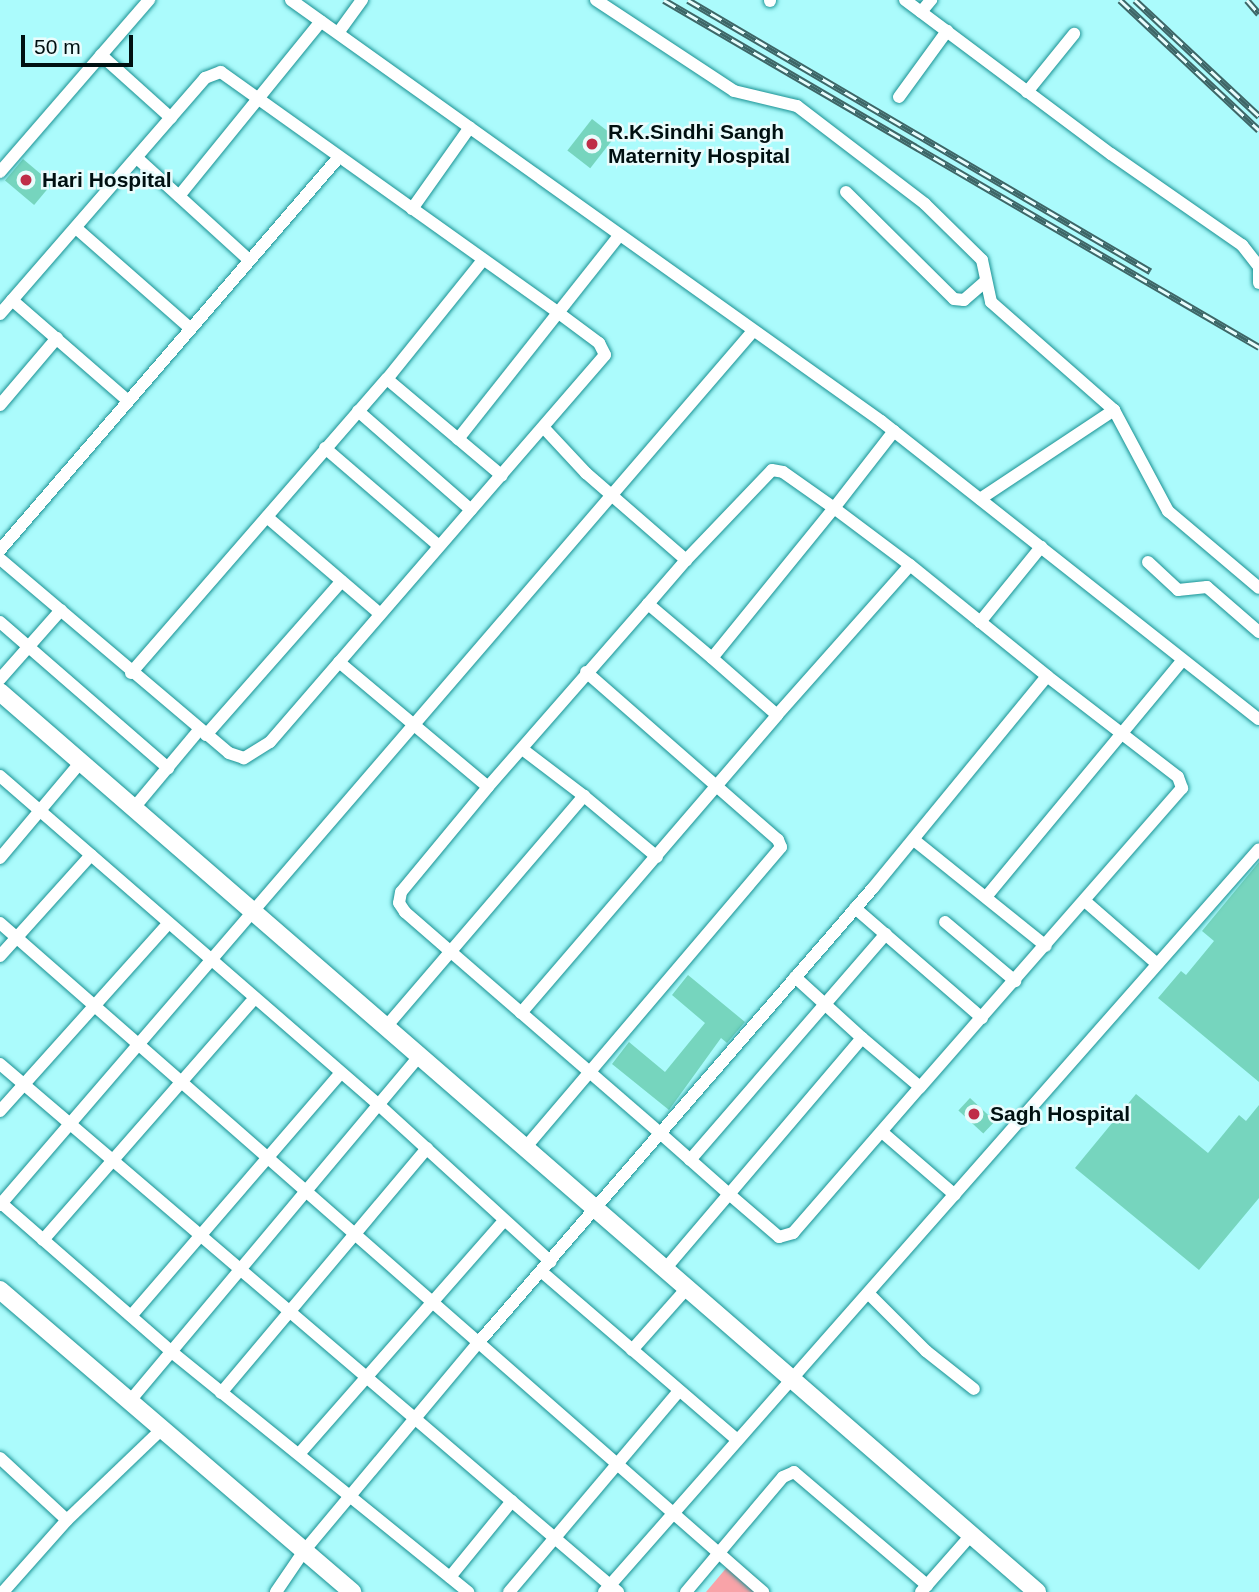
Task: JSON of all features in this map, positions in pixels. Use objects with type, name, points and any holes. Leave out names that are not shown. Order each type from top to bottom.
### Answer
[{"type":"street","points":[[0,172],[149,0]]},
{"type":"street","points":[[291,0],[894,431],[1259,719]]},
{"type":"street","points":[[338,33],[362,0]]},
{"type":"street","points":[[596,0],[734,91],[797,106],[925,204],[982,260],[986,292],[1000,312],[1114,410],[1168,511],[1259,588]]},
{"type":"street","points":[[905,0],[1027,92],[1242,245],[1259,267],[1259,284]]},
{"type":"street","points":[[921,12],[931,0]]},
{"type":"street","points":[[179,195],[321,21]]},
{"type":"street","points":[[899,97],[947,31]]},
{"type":"street","points":[[1027,92],[1074,34]]},
{"type":"street","points":[[101,55],[172,118]]},
{"type":"street","points":[[0,314],[213,73],[230,76],[599,343],[605,355],[339,662],[258,752],[244,758],[229,753],[203,732],[0,559]]},
{"type":"street","points":[[412,209],[470,127]]},
{"type":"street","points":[[0,550],[339,157]]},
{"type":"street","points":[[137,158],[248,260]]},
{"type":"street","points":[[846,192],[954,299],[964,300],[985,282]]},
{"type":"street","points":[[76,228],[190,328]]},
{"type":"street","points":[[458,439],[560,314],[619,236]]},
{"type":"street","points":[[131,673],[387,379],[484,260]]},
{"type":"street","points":[[12,300],[128,401]]},
{"type":"street","points":[[468,1592],[221,1393],[1,1204],[209,961],[415,727],[753,331]]},
{"type":"street","points":[[0,405],[57,338]]},
{"type":"street","points":[[387,379],[502,476]]},
{"type":"street","points":[[980,499],[1114,410]]},
{"type":"street","points":[[358,411],[471,510]]},
{"type":"street","points":[[544,428],[613,497],[686,560]]},
{"type":"street","points":[[712,658],[894,431]]},
{"type":"street","points":[[325,448],[439,546]]},
{"type":"street","points":[[772,470],[783,472],[909,565],[1047,676],[1178,776],[1182,788],[1086,902],[785,1237],[729,1194],[405,912],[399,903],[401,892],[488,787],[686,560],[772,470]]},
{"type":"street","points":[[267,517],[380,614]]},
{"type":"street","points":[[980,622],[1041,547]]},
{"type":"street","points":[[1148,562],[1178,590],[1207,587],[1259,632]]},
{"type":"street","points":[[522,1013],[909,565]]},
{"type":"street","points":[[132,809],[342,581]]},
{"type":"street","points":[[648,604],[777,715]]},
{"type":"street","points":[[0,679],[61,610]]},
{"type":"street","points":[[0,622],[168,768]]},
{"type":"street","points":[[986,897],[1183,660]]},
{"type":"street","points":[[339,662],[488,787]]},
{"type":"street","points":[[525,1148],[777,856],[778,840],[586,672]]},
{"type":"street","points":[[276,1592],[304,1551],[350,1495],[914,840],[1047,676]]},
{"type":"street","points":[[0,692],[251,914],[687,1288],[789,1381],[1037,1592]]},
{"type":"street","points":[[522,749],[657,857]]},
{"type":"street","points":[[0,858],[80,763]]},
{"type":"street","points":[[0,777],[209,961],[380,1106],[551,1262]]},
{"type":"street","points":[[385,1028],[584,796]]},
{"type":"street","points":[[914,840],[1046,946]]},
{"type":"street","points":[[0,1064],[198,1236],[512,1501],[611,1590],[674,1512],[1259,849]]},
{"type":"street","points":[[0,956],[91,856]]},
{"type":"street","points":[[1086,902],[1157,964]]},
{"type":"street","points":[[855,908],[982,1018]]},
{"type":"street","points":[[945,922],[1015,981]]},
{"type":"street","points":[[0,923],[140,1042],[764,1592]]},
{"type":"street","points":[[0,1111],[168,924]]},
{"type":"street","points":[[691,1160],[886,934]]},
{"type":"street","points":[[795,977],[920,1087]]},
{"type":"street","points":[[43,1240],[114,1163],[254,999]]},
{"type":"street","points":[[665,1269],[862,1038]]},
{"type":"street","points":[[128,1402],[310,1191],[419,1057]]},
{"type":"street","points":[[131,1316],[341,1073]]},
{"type":"street","points":[[882,1132],[955,1195]]},
{"type":"street","points":[[221,1393],[427,1149]]},
{"type":"street","points":[[299,1454],[504,1221]]},
{"type":"street","points":[[542,1272],[737,1440]]},
{"type":"street","points":[[632,1350],[687,1288]]},
{"type":"street","points":[[0,1290],[352,1592]]},
{"type":"street","points":[[869,1294],[926,1351],[974,1389]]},
{"type":"street","points":[[509,1592],[620,1465],[679,1391]]},
{"type":"street","points":[[3,1592],[67,1520],[162,1429]]},
{"type":"street","points":[[0,1458],[67,1520]]},
{"type":"street","points":[[687,1592],[783,1477],[794,1472],[924,1589],[971,1535]]},
{"type":"street","points":[[450,1577],[512,1501]]},
{"type":"shaded area","points":[[733,1560],[770,1592],[706,1592]]},
{"type":"building","points":[[592,119],[615,137],[590,168],[567,151]]},
{"type":"building","points":[[23,159],[52,183],[34,205],[5,180]]},
{"type":"building","points":[[1259,862],[1259,1082],[1158,998],[1181,971],[1186,975],[1214,941],[1202,931]]},
{"type":"building","points":[[688,975],[745,1022],[727,1043],[721,1038],[669,1110],[612,1064],[629,1042],[665,1072],[705,1023],[672,995]]},
{"type":"building","points":[[1136,1094],[1208,1153],[1239,1115],[1246,1121],[1259,1105],[1259,1198],[1199,1270],[1075,1168]]},
{"type":"building","points":[[970,1098],[995,1121],[983,1134],[958,1110]]},
{"type":"railway","points":[[664,0],[1259,347]]},
{"type":"railway","points":[[688,0],[1150,271]]},
{"type":"railway","points":[[1120,0],[1259,130]]},
{"type":"railway","points":[[1135,0],[1259,116]]},
{"type":"railway","points":[[1247,0],[1259,14]]},
{"type":"place","name":"R.K.Sindhi Sangh Maternity Hospital","points":[[592,144]]},
{"type":"place","name":"Hari Hospital","points":[[26,180]]},
{"type":"place","name":"Sagh Hospital","points":[[974,1114]]}]
